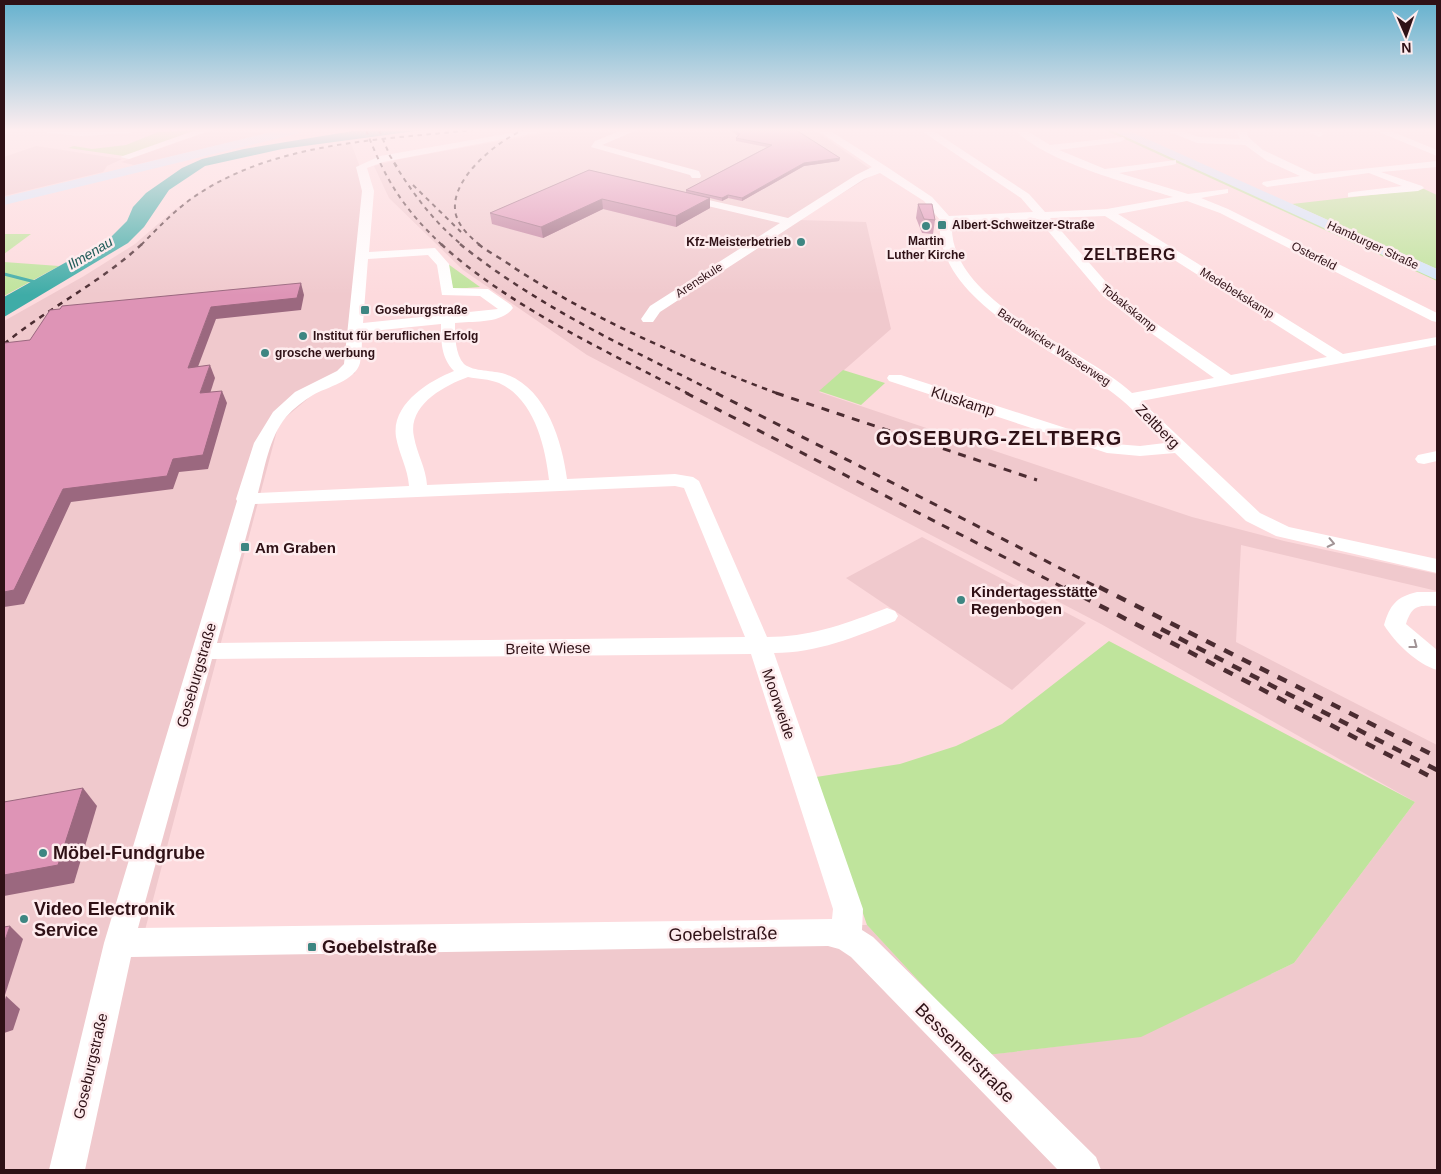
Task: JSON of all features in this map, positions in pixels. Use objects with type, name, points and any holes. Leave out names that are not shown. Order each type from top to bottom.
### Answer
[{"type":"main road","points":[[4,202],[74,185]]},
{"type":"main road","name":"Hamburger Straße","points":[[1232,185],[1437,275]]},
{"type":"street","name":"Goseburgstraße","points":[[66,1170],[119,943],[245,499],[263,443],[272,421],[304,394],[350,370],[354,357],[368,191],[366,185]]},
{"type":"street","name":"Arenskule","points":[[648,319],[655,309],[848,185]]},
{"type":"street","points":[[907,185],[928,199],[946,220],[1107,212],[1224,191],[1223,187],[1217,185]]},
{"type":"street","name":"Tobakskamp","points":[[1008,185],[1025,196],[1108,293],[1149,325],[1228,380]]},
{"type":"street","name":"Osterfeld","points":[[1146,185],[1188,197],[1238,218],[1437,318]]},
{"type":"street","points":[[1352,195],[1418,188],[1409,185]]},
{"type":"street","points":[[670,194],[791,222]]},
{"type":"street","name":"Medebekskamp","points":[[1107,212],[1341,359]]},
{"type":"street","name":"Bardowicker Wasserweg","points":[[946,220],[944,233],[950,254],[981,296],[1012,322],[1086,366],[1130,398]]},
{"type":"street","points":[[357,328],[503,312],[506,308],[483,292],[447,292],[443,264],[431,251],[363,256]]},
{"type":"street","points":[[448,319],[449,348],[457,363],[466,372]]},
{"type":"street","name":"Zeltberg","points":[[1130,398],[1437,341]]},
{"type":"street","points":[[245,499],[418,492],[559,485],[552,443],[530,402],[508,381],[496,376],[466,372],[440,383],[415,404],[407,417],[404,429],[419,482],[418,492]]},
{"type":"street","name":"Kluskamp","points":[[895,378],[1113,449],[1140,451],[1178,447]]},
{"type":"street","name":"Zeltberg","points":[[1130,398],[1178,447],[1260,522],[1283,532],[1437,566]]},
{"type":"street","name":"Moorweide","points":[[559,485],[686,481],[692,485],[760,647],[848,909],[846,937]]},
{"type":"street","points":[[1437,599],[1407,603],[1400,610],[1396,625],[1401,634],[1410,643],[1437,662]]},
{"type":"street","name":"Breite Wiese","points":[[203,652],[760,647],[821,640],[888,616]]},
{"type":"street","name":"Goebelstraße","points":[[119,943],[828,932],[846,937]]},
{"type":"street","name":"Bessemerstraße","points":[[846,937],[862,947],[1083,1170]]},
{"type":"shaded area","points":[[4,185],[50,185],[4,196]]},
{"type":"shaded area","points":[[210,185],[366,185],[371,197],[355,373],[318,390],[279,423],[145,930],[867,925],[987,1055],[1141,1036],[1294,963],[1415,802],[1101,624],[587,355],[463,270],[389,198],[383,185],[856,185],[798,220],[866,222],[891,329],[819,392],[1192,517],[1284,541],[1437,574],[1437,591],[1241,545],[1236,642],[1437,745],[1437,1170],[4,1170],[4,321],[84,276],[135,244],[174,210]]},
{"type":"shaded area","name":"Kindertagesstätte Regenbogen","points":[[922,537],[1086,623],[1012,690],[846,578]]},
{"type":"green space","points":[[1225,185],[1232,185],[1437,278],[1437,281]]},
{"type":"green space","points":[[1424,189],[1437,195],[1437,269],[1292,204]]},
{"type":"green space","points":[[4,234],[31,234],[4,254]]},
{"type":"green space","points":[[4,262],[59,266],[4,296]]},
{"type":"green space","points":[[448,264],[480,287],[453,289]]},
{"type":"green space","points":[[843,370],[885,383],[861,405],[819,391]]},
{"type":"green space","points":[[1109,641],[1415,802],[1294,963],[1141,1037],[987,1055],[867,925],[816,777],[900,764],[956,746],[1002,724]]},
{"type":"water","name":"Ilmenau","points":[[158,185],[177,185],[169,190],[144,227],[128,243],[4,317],[4,297],[111,237],[127,221],[133,207],[146,193]]},
{"type":"building","points":[[555,185],[653,185],[710,198],[676,216],[602,199],[541,227],[490,213]]},
{"type":"building","points":[[696,185],[765,185],[742,198],[728,195],[722,198],[686,190]]},
{"type":"building","points":[[918,204],[932,204],[935,220],[924,219]]},
{"type":"building","points":[[301,283],[297,298],[211,307],[188,368],[210,365],[200,393],[222,391],[203,455],[173,459],[167,476],[63,489],[14,590],[4,592],[4,343],[30,340],[50,310],[60,309],[62,306]]},
{"type":"building","points":[[83,788],[58,865],[4,875],[4,802]]},
{"type":"building","points":[[10,926],[4,943],[4,927]]},
{"type":"waterway","points":[[4,274],[39,283]]},
{"type":"railway","points":[[142,244],[171,215],[191,199],[214,185]]},
{"type":"railway","points":[[392,185],[416,219],[442,245]]},
{"type":"railway","points":[[408,185],[442,227],[462,245]]},
{"type":"railway","points":[[413,185],[461,232]]},
{"type":"railway","points":[[461,185],[455,202],[456,215],[466,232],[480,245]]},
{"type":"railway","points":[[4,344],[109,271],[142,244]]},
{"type":"railway","points":[[441,244],[468,267],[528,308],[689,394]]},
{"type":"railway","points":[[460,244],[521,288],[585,326],[719,394]]},
{"type":"railway","points":[[478,244],[547,288],[611,323],[711,368],[779,394]]},
{"type":"railway","points":[[686,393],[1066,589]]},
{"type":"railway","points":[[716,393],[1101,589]]},
{"type":"railway","points":[[779,394],[1037,480]]},
{"type":"railway","points":[[1064,587],[1437,780]]},
{"type":"railway","points":[[1099,587],[1437,757]]},
{"type":"railway","points":[[1161,629],[1437,770]]},
{"type":"place","name":"Albert-Schweitzer-Straße","points":[[942,225]]},
{"type":"place","name":"Martin Luther Kirche","points":[[926,226]]},
{"type":"place","name":"Kfz-Meisterbetrieb","points":[[801,242]]},
{"type":"place","name":"Goseburgstraße","points":[[365,310]]},
{"type":"place","name":"Institut für beruflichen Erfolg","points":[[303,336]]},
{"type":"place","name":"grosche werbung","points":[[265,353]]},
{"type":"place","name":"Am Graben","points":[[245,547]]},
{"type":"place","name":"Kindertagesstätte Regenbogen","points":[[961,600]]},
{"type":"place","name":"Möbel-Fundgrube","points":[[43,853]]},
{"type":"place","name":"Video Electronik Service","points":[[24,919]]},
{"type":"place","name":"Goebelstraße","points":[[312,947]]},
{"type":"district","name":"ZELTBERG","points":[[1130,254]]},
{"type":"district","name":"GOSEBURG-ZELTBERG","points":[[999,438]]}]
